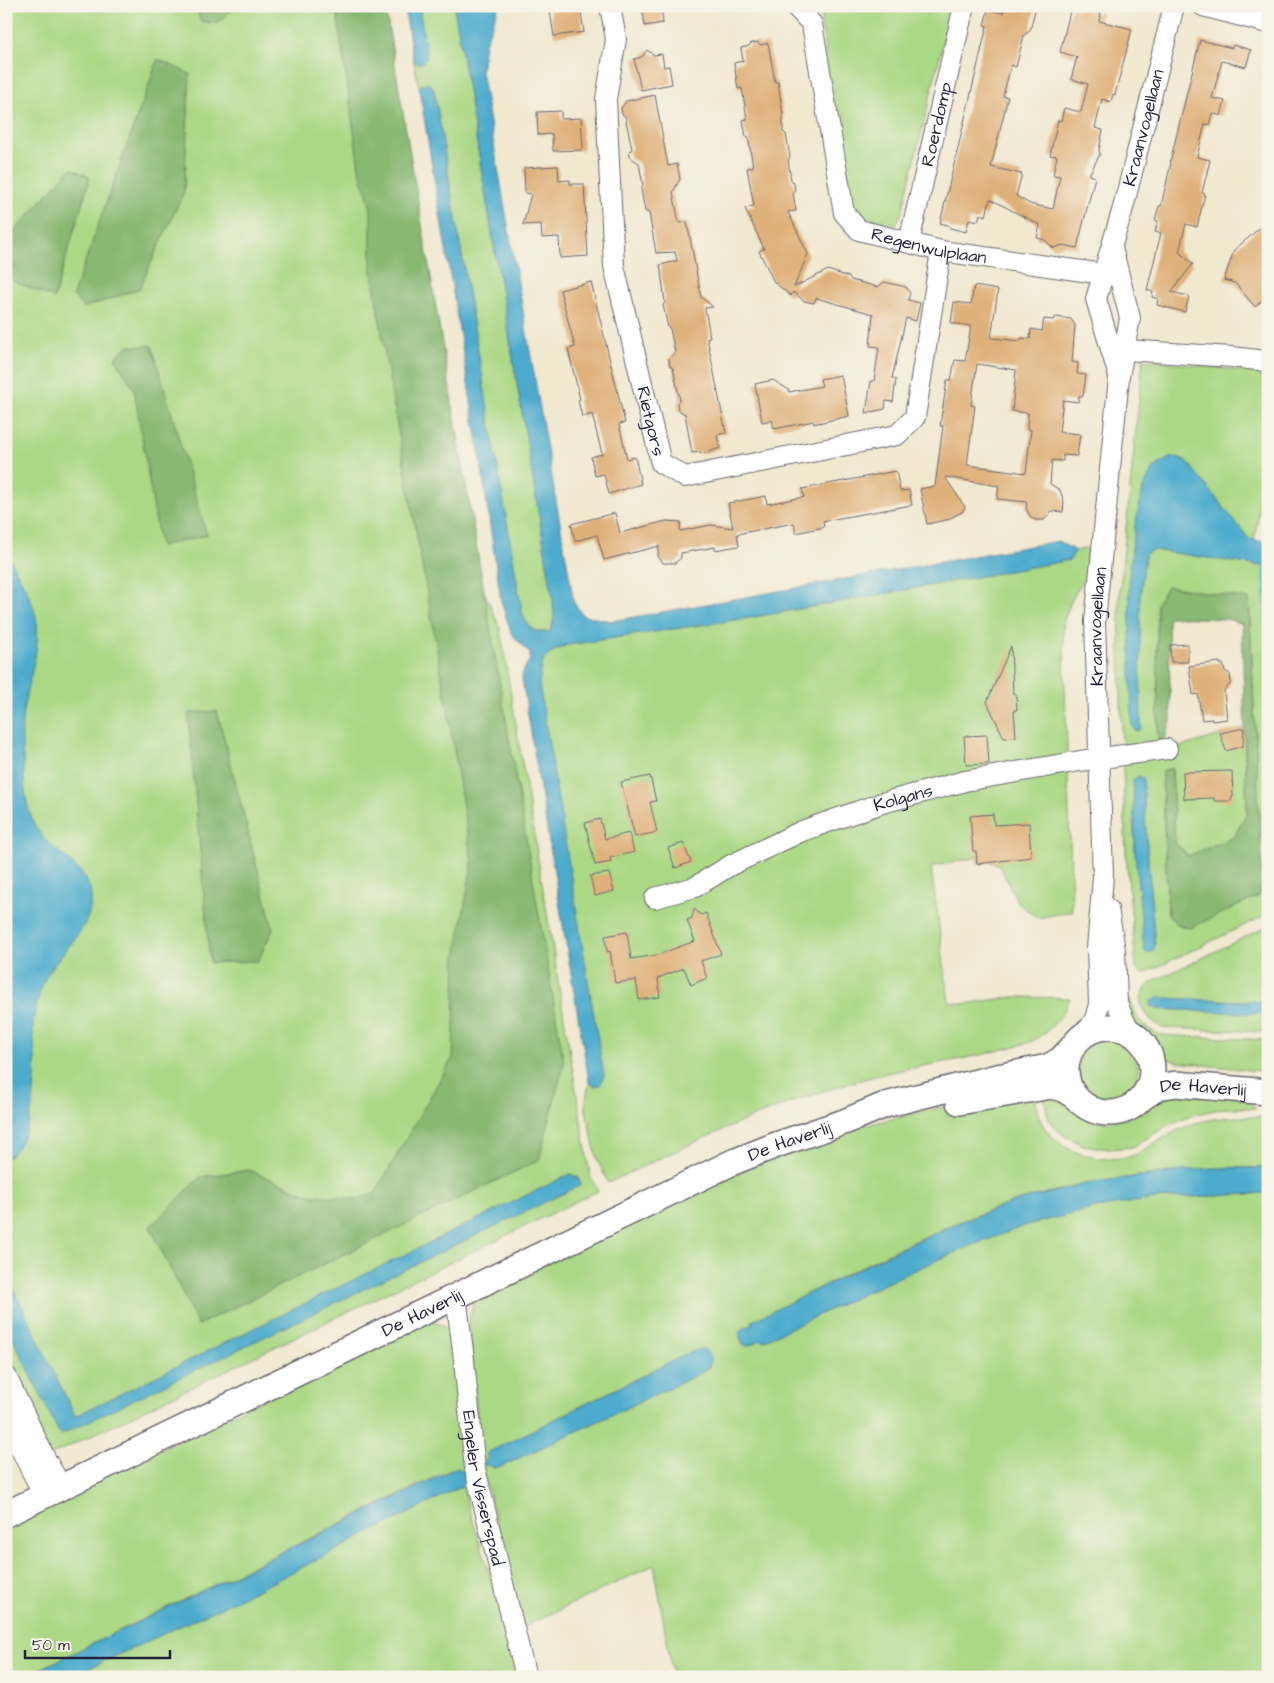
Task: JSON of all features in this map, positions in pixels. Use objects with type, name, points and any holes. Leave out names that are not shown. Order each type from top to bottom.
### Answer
[{"type":"street","name":"Rietgors","points":[[610,6],[616,39],[606,99],[614,266],[662,463],[685,477],[897,436],[915,417],[941,251]]},
{"type":"street","name":"Regenwulplaan","points":[[795,6],[812,24],[844,213],[859,230],[941,251],[1111,275]]},
{"type":"street","name":"Roerdomp","points":[[909,242],[964,6]]},
{"type":"street","name":"Kraanvogellaan","points":[[1117,349],[1130,318],[1111,275],[1112,248],[1174,6]]},
{"type":"street","points":[[1203,6],[1268,22]]},
{"type":"street","name":"Kraanvogellaan","points":[[1078,1042],[1096,1019],[1099,1004],[1097,948],[1103,877],[1094,621],[1119,377],[1117,349],[1096,299],[1111,275]]},
{"type":"street","points":[[1117,349],[1232,357],[1267,363]]},
{"type":"street","name":"Kolgans","points":[[655,898],[695,886],[731,865],[802,831],[882,803],[965,781],[1099,758],[1167,749]]},
{"type":"street","name":"Kraanvogellaan","points":[[1103,877],[1115,950],[1117,1003],[1124,1020],[1140,1042]]},
{"type":"street","points":[[1113,1027],[1123,1029],[1140,1042],[1152,1064],[1151,1077],[1148,1089],[1142,1098],[1131,1107],[1120,1112],[1095,1112],[1085,1107],[1074,1096],[1068,1084],[1065,1069],[1078,1042],[1096,1029],[1113,1027]]},
{"type":"street","name":"De Haverlij","points":[[6,1514],[731,1163],[894,1103],[992,1078],[1048,1067],[1060,1060],[1078,1042]]},
{"type":"street","name":"De Haverlij","points":[[1140,1042],[1159,1061],[1176,1068],[1268,1079]]},
{"type":"street","name":"De Haverlij","points":[[1142,1098],[1158,1087],[1176,1084],[1268,1092]]},
{"type":"street","name":"De Haverlij","points":[[844,1122],[1051,1086],[1062,1089],[1074,1096]]},
{"type":"street","name":"Engeler Visserspad","points":[[456,1296],[475,1469],[526,1677]]},
{"type":"street","points":[[6,1376],[48,1462],[53,1492]]},
{"type":"street","points":[[6,1419],[53,1492]]},
{"type":"green space","points":[[6,6],[382,6],[440,491],[500,628],[590,1175],[598,1191],[51,1455],[15,1450],[6,1455]]},
{"type":"green space","points":[[195,6],[234,6],[216,24],[201,21]]},
{"type":"green space","points":[[336,6],[385,6],[564,1063],[539,1160],[198,1325],[150,1227],[200,1177],[249,1170],[307,1194],[357,1199],[375,1193],[453,1057],[456,956],[472,863],[448,712],[371,267],[371,208],[359,168]]},
{"type":"green space","points":[[419,6],[454,6],[553,599],[553,621],[549,632],[538,632],[528,626],[522,612],[436,101],[433,87],[423,84],[419,87],[413,59],[417,63],[422,29]]},
{"type":"green space","points":[[952,6],[902,212],[896,225],[857,216],[847,207],[821,21],[826,7]]},
{"type":"green space","points":[[158,59],[190,74],[184,192],[139,289],[83,308],[73,295]]},
{"type":"green space","points":[[71,168],[90,177],[54,298],[6,278],[6,241]]},
{"type":"green space","points":[[128,346],[152,346],[207,535],[160,546],[134,389],[115,358]]},
{"type":"green space","points":[[1143,359],[1259,373],[1268,394],[1268,460],[1254,541],[1249,539],[1188,463],[1178,457],[1169,458],[1143,488],[1133,539],[1129,579],[1140,598],[1145,555],[1154,550],[1268,567],[1268,914],[1143,974],[1136,968],[1126,854],[1124,764],[1244,728],[1247,813],[1234,837],[1189,856],[1175,842],[1172,768],[1162,771],[1168,914],[1259,896],[1262,881],[1249,599],[1157,604],[1158,744],[1124,748],[1122,745],[1119,599]],"holes":[[[1145,820],[1155,946],[1144,949],[1133,821]]]},
{"type":"green space","points":[[1088,548],[1086,575],[1072,599],[1063,623],[1072,911],[1038,918],[1019,904],[999,865],[978,857],[931,867],[949,1002],[964,1004],[1013,997],[1070,998],[1059,1018],[1049,1030],[1037,1039],[1024,1044],[972,1057],[875,1076],[806,1097],[706,1137],[608,1183],[597,1159],[585,1106],[589,1082],[594,1086],[539,684],[541,668],[548,655],[567,645],[760,616],[1070,560],[1075,551]]},
{"type":"green space","points":[[1167,586],[1249,599],[1262,881],[1259,896],[1190,928],[1177,925],[1168,914],[1162,771],[1172,768],[1175,842],[1188,856],[1234,837],[1247,813],[1242,624],[1227,619],[1168,617],[1171,721],[1165,738],[1158,744],[1157,604]]},
{"type":"green space","points":[[217,711],[273,929],[258,961],[210,963],[188,713]]},
{"type":"green space","points":[[1268,926],[1268,1002],[1159,998],[1150,1006],[1156,1009],[1268,1014],[1268,1032],[1162,1028],[1145,1013],[1141,1001],[1142,995],[1152,982]]},
{"type":"green space","points":[[1131,1000],[1135,1013],[1141,1022],[1160,1035],[1268,1040],[1268,1072],[1177,1062],[1168,1059],[1158,1052],[1130,1017],[1124,1001]]},
{"type":"green space","points":[[1108,1039],[1125,1044],[1133,1052],[1138,1069],[1133,1086],[1125,1094],[1108,1099],[1091,1094],[1083,1086],[1078,1069],[1083,1052],[1091,1044]]},
{"type":"green space","points":[[1043,1094],[1069,1103],[1085,1117],[1106,1122],[1128,1118],[1146,1105],[1166,1095],[1243,1097],[1256,1108],[1224,1108],[1189,1116],[1170,1124],[1133,1147],[1109,1149],[1083,1145],[1063,1135],[1049,1120]]},
{"type":"green space","points":[[1034,1096],[1041,1122],[1060,1143],[1083,1155],[1110,1159],[1135,1155],[1170,1134],[1196,1123],[1223,1118],[1268,1117],[1268,1168],[1219,1168],[1151,1174],[1112,1180],[1036,1196],[984,1212],[917,1240],[753,1321],[753,1324],[742,1329],[740,1338],[743,1344],[747,1346],[761,1340],[763,1341],[901,1276],[965,1248],[1027,1225],[1096,1208],[1152,1199],[1268,1193],[1268,1677],[673,1677],[654,1565],[523,1627],[481,1462],[469,1320],[475,1297],[775,1156],[845,1130],[938,1108]],"holes":[[[686,1354],[710,1367],[697,1375],[502,1466],[494,1468],[484,1462],[487,1460],[487,1453]]]},
{"type":"green space","points":[[429,1320],[446,1328],[456,1344],[465,1471],[457,1468],[452,1469],[24,1677],[6,1677],[6,1523]]},
{"type":"green space","points":[[462,1486],[508,1631],[517,1677],[70,1677],[247,1595]]},
{"type":"water","points":[[404,6],[419,6],[427,58],[422,63],[417,63],[413,59]]},
{"type":"water","points":[[454,6],[499,6],[485,44],[481,71],[574,603],[584,616],[612,621],[1058,541],[1075,551],[1070,560],[760,616],[567,645],[545,658],[541,668],[539,684],[604,1076],[600,1085],[594,1086],[589,1082],[522,679],[522,673],[530,659],[530,654],[511,633],[501,601],[480,456],[419,87],[428,83],[433,87],[436,101],[522,612],[528,626],[538,632],[549,632],[553,621],[553,599]]},
{"type":"water","points":[[1177,457],[1188,463],[1249,539],[1268,543],[1268,567],[1154,550],[1145,555],[1140,598],[1141,728],[1139,731],[1132,727],[1129,579],[1134,530],[1141,496],[1150,474],[1156,466],[1165,460]]},
{"type":"water","points":[[6,551],[31,600],[37,628],[36,651],[22,722],[24,787],[28,807],[38,831],[47,842],[78,869],[89,885],[91,895],[87,920],[81,931],[56,962],[43,983],[33,1023],[35,1083],[31,1112],[22,1139],[6,1159]]},
{"type":"water","points":[[1140,776],[1143,779],[1155,947],[1152,952],[1146,953],[1144,949],[1135,853],[1133,780]]},
{"type":"water","points":[[1160,996],[1162,998],[1268,1002],[1268,1014],[1156,1009],[1150,1006],[1151,1001]]},
{"type":"water","points":[[1210,1168],[1268,1168],[1268,1193],[1152,1199],[1096,1208],[1027,1225],[965,1248],[901,1276],[763,1341],[761,1340],[748,1346],[743,1344],[739,1333],[742,1329],[753,1324],[752,1321],[889,1254],[955,1224],[1017,1201],[1093,1182]]},
{"type":"water","points":[[570,1174],[578,1177],[581,1185],[60,1435],[6,1324],[6,1273],[75,1416]]},
{"type":"water","points":[[703,1348],[710,1356],[711,1363],[697,1375],[502,1466],[494,1468],[488,1465],[485,1466],[483,1463],[487,1460],[487,1453],[686,1354]]},
{"type":"water","points":[[457,1468],[465,1471],[467,1474],[465,1476],[465,1483],[462,1486],[247,1595],[70,1677],[24,1677]]},
{"type":"building","points":[[549,6],[580,6],[584,32],[554,36]]},
{"type":"building","points":[[642,6],[661,6],[663,23],[645,26]]},
{"type":"building","points":[[1005,6],[1036,6],[1030,31],[1024,35],[1016,67],[1011,65],[1003,96],[1008,97],[991,167],[1022,174],[1016,196],[1030,204],[1053,209],[1060,176],[1053,175],[1057,156],[1050,155],[1058,120],[1061,121],[1064,108],[1081,112],[1088,84],[1071,79],[1077,57],[1060,52],[1071,8],[1101,13],[1099,21],[1132,29],[1115,95],[1113,94],[1111,102],[1102,99],[1095,128],[1103,130],[1100,154],[1089,175],[1095,177],[1077,248],[1064,245],[1053,248],[1045,240],[1037,238],[1040,225],[990,199],[986,216],[980,214],[978,221],[969,219],[966,232],[940,223],[987,26],[984,25],[988,10],[1003,13]]},
{"type":"building","points":[[1200,40],[1232,48],[1233,45],[1251,50],[1246,67],[1222,61],[1212,98],[1225,101],[1221,116],[1212,113],[1209,125],[1205,124],[1197,157],[1210,160],[1202,193],[1205,194],[1197,227],[1186,224],[1179,252],[1193,264],[1171,292],[1189,296],[1185,312],[1157,305],[1158,299],[1152,297],[1153,292],[1147,290],[1161,233],[1155,232],[1158,221],[1155,220],[1159,206],[1161,206]]},
{"type":"building","points":[[758,42],[760,45],[768,43],[775,82],[778,82],[783,115],[783,132],[786,134],[791,180],[794,183],[795,190],[793,193],[796,211],[788,212],[808,254],[794,287],[828,270],[849,277],[851,280],[878,287],[884,282],[906,287],[910,293],[908,300],[920,303],[916,321],[906,318],[892,378],[896,379],[893,402],[886,401],[885,409],[866,413],[871,381],[874,381],[879,347],[870,346],[873,314],[816,298],[814,303],[804,301],[793,292],[791,296],[774,282],[759,251],[764,249],[745,208],[754,206],[747,168],[753,167],[748,136],[746,137],[743,120],[747,119],[742,88],[738,89],[734,63],[743,61],[741,48]]},
{"type":"building","points":[[647,50],[654,55],[662,54],[664,67],[669,66],[672,84],[641,90],[634,59],[642,57]]},
{"type":"building","points":[[655,95],[668,166],[677,164],[680,179],[673,192],[679,223],[687,222],[701,297],[713,307],[705,308],[710,337],[707,338],[726,433],[717,435],[720,448],[703,454],[700,452],[692,453],[685,414],[678,410],[677,403],[680,400],[673,368],[670,366],[669,359],[675,352],[663,305],[665,302],[660,265],[677,261],[675,252],[656,253],[649,213],[645,211],[639,163],[631,158],[629,152],[632,149],[625,116],[622,114],[621,108],[626,101]]},
{"type":"building","points":[[561,111],[561,119],[581,118],[583,150],[553,151],[552,134],[538,135],[537,112]]},
{"type":"building","points":[[558,166],[559,181],[570,180],[570,184],[584,184],[588,256],[560,258],[559,237],[542,238],[541,224],[523,225],[531,194],[525,193],[524,168]]},
{"type":"building","points":[[1268,221],[1268,295],[1255,307],[1235,283],[1224,280],[1234,250]]},
{"type":"building","points":[[591,282],[625,423],[619,424],[627,459],[635,457],[641,484],[609,494],[604,474],[595,476],[591,457],[602,454],[592,414],[582,417],[578,400],[580,399],[568,349],[575,347],[560,290]]},
{"type":"building","points":[[974,286],[998,290],[991,338],[1021,341],[1021,338],[1030,339],[1031,329],[1042,331],[1044,319],[1053,320],[1056,317],[1071,319],[1075,325],[1072,362],[1078,363],[1077,374],[1086,375],[1083,396],[1079,396],[1078,402],[1063,400],[1059,432],[1080,434],[1077,456],[1063,455],[1063,461],[1052,460],[1050,484],[1060,490],[1064,502],[1063,512],[1052,511],[1044,520],[1035,520],[1030,516],[1026,508],[1027,502],[997,499],[999,486],[945,477],[965,507],[962,512],[950,519],[927,524],[920,489],[935,486],[943,426],[940,426],[947,380],[951,380],[955,360],[965,361],[971,326],[951,323],[954,302],[971,304]],"holes":[[[977,364],[1016,370],[1012,411],[1028,413],[1027,429],[1031,430],[1026,473],[967,465],[975,406],[971,405]]]},
{"type":"building","points":[[841,375],[849,416],[814,424],[814,421],[774,429],[772,420],[762,422],[755,384],[773,380],[789,390],[789,392],[822,386],[820,379]]},
{"type":"building","points":[[896,471],[900,491],[909,490],[912,505],[823,521],[824,527],[796,533],[794,523],[737,534],[739,546],[715,550],[715,547],[681,553],[681,558],[675,563],[663,563],[658,556],[659,546],[604,560],[597,535],[575,541],[571,524],[615,513],[620,533],[666,521],[681,522],[680,531],[711,525],[733,528],[728,503],[766,496],[767,504],[804,497],[802,489]]},
{"type":"building","points":[[1188,644],[1188,662],[1171,662],[1170,645]]},
{"type":"building","points":[[1011,646],[1013,694],[1016,694],[1017,710],[1014,710],[1016,737],[1004,738],[987,702]]},
{"type":"building","points":[[1220,662],[1220,664],[1223,664],[1225,671],[1230,674],[1231,683],[1224,691],[1227,719],[1202,720],[1198,694],[1193,695],[1189,666]]},
{"type":"building","points":[[1244,728],[1243,746],[1226,751],[1220,733]]},
{"type":"building","points":[[987,735],[989,764],[966,765],[964,736]]},
{"type":"building","points":[[1232,771],[1233,797],[1231,801],[1214,801],[1214,798],[1184,799],[1183,772]]},
{"type":"building","points":[[650,776],[656,801],[650,802],[657,832],[635,837],[621,782]]},
{"type":"building","points":[[993,814],[994,825],[1029,823],[1031,857],[977,864],[976,851],[973,851],[970,816]]},
{"type":"building","points":[[600,819],[605,839],[629,833],[634,852],[610,858],[611,862],[595,865],[585,823]]},
{"type":"building","points":[[683,843],[691,862],[675,868],[668,848]]},
{"type":"building","points":[[609,873],[614,891],[595,896],[590,876]]},
{"type":"building","points":[[694,909],[701,915],[706,913],[721,954],[701,961],[707,978],[691,985],[684,968],[658,978],[660,997],[639,1000],[636,980],[615,983],[610,951],[607,952],[605,936],[627,932],[631,959],[657,955],[695,941],[687,920],[692,918]]},
{"type":"waterway","points":[[1266,567],[1268,623]]}]
